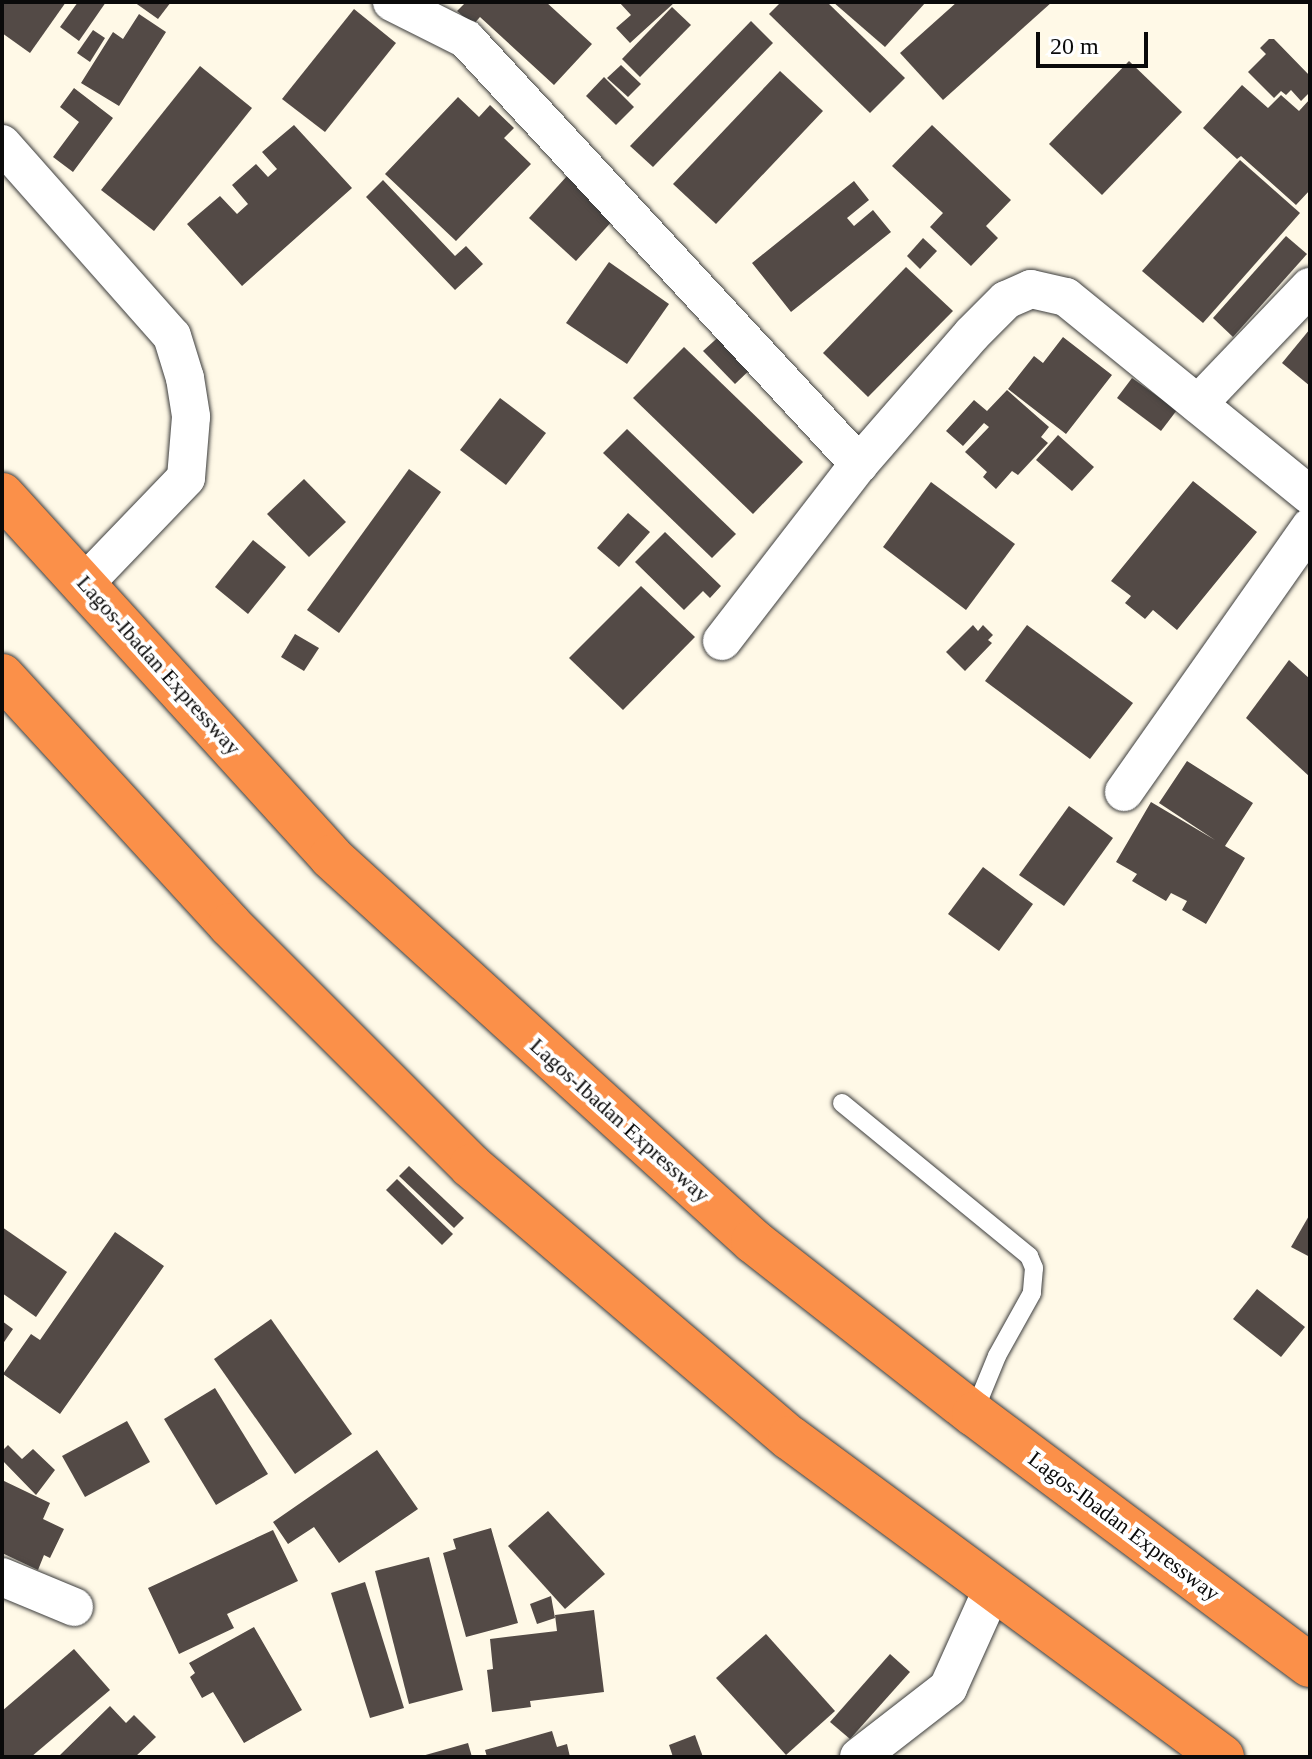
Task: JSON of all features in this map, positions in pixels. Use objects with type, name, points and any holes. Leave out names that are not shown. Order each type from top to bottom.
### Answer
[{"type":"highway","name":"Lagos-Ibadan Expressway","points":[[2,495],[331,857],[753,1241],[974,1414],[1310,1665]]},
{"type":"highway","points":[[2,676],[230,925],[471,1166],[790,1438],[1222,1757]]},
{"type":"street","points":[[392,2],[466,39],[859,464]]},
{"type":"street","points":[[2,144],[172,336],[185,378],[191,417],[186,478],[85,583]]},
{"type":"street","points":[[1198,404],[1310,287]]},
{"type":"street","points":[[722,641],[859,464],[972,334],[1006,300],[1031,289],[1066,297],[1310,495]]},
{"type":"street","points":[[1124,792],[1310,527]]},
{"type":"street","points":[[2,1577],[74,1607]]},
{"type":"street","points":[[859,1757],[948,1688],[993,1588]]},
{"type":"lane","points":[[842,1103],[1029,1256],[1034,1268],[1032,1293],[997,1356],[974,1414]]},
{"type":"building","points":[[2,2],[66,2],[30,53],[2,33]]},
{"type":"building","points":[[78,2],[106,2],[79,41],[60,27]]},
{"type":"building","points":[[134,2],[171,2],[158,19]]},
{"type":"building","points":[[466,2],[546,2],[592,44],[554,85],[480,17],[473,25],[457,11]]},
{"type":"building","points":[[619,2],[675,2],[630,43],[616,28],[631,15]]},
{"type":"building","points":[[781,2],[827,2],[905,78],[870,113],[769,14]]},
{"type":"building","points":[[833,2],[926,2],[885,47]]},
{"type":"building","points":[[957,2],[1052,2],[943,100],[900,53]]},
{"type":"building","points":[[672,7],[691,25],[640,77],[622,59]]},
{"type":"building","points":[[354,9],[396,43],[325,132],[282,99]]},
{"type":"building","points":[[139,14],[166,32],[119,106],[81,83],[113,32],[123,39]]},
{"type":"building","points":[[751,21],[773,43],[653,167],[630,146]]},
{"type":"building","points":[[93,30],[105,38],[90,62],[77,53]]},
{"type":"building","points":[[1269,39],[1274,39],[1310,76],[1310,92],[1301,101],[1291,90],[1286,95],[1281,91],[1274,98],[1248,72],[1266,54],[1260,48]]},
{"type":"building","points":[[1129,61],[1182,112],[1102,195],[1049,144]]},
{"type":"building","points":[[621,65],[641,84],[628,97],[607,78]]},
{"type":"building","points":[[200,66],[252,108],[154,231],[101,190]]},
{"type":"building","points":[[780,71],[823,111],[716,224],[673,184]]},
{"type":"building","points":[[604,77],[634,107],[616,125],[586,96]]},
{"type":"building","points":[[1242,85],[1268,108],[1281,95],[1299,111],[1310,99],[1310,190],[1296,205],[1241,156],[1237,159],[1203,128]]},
{"type":"building","points":[[74,88],[113,118],[73,172],[53,157],[79,122],[60,107]]},
{"type":"building","points":[[458,97],[479,117],[490,105],[514,128],[504,138],[531,164],[456,241],[385,174]]},
{"type":"building","points":[[294,125],[352,188],[242,286],[187,224],[220,196],[237,214],[248,204],[232,185],[256,164],[268,177],[277,169],[262,152]]},
{"type":"building","points":[[932,125],[1011,200],[986,226],[998,238],[971,266],[930,227],[943,213],[892,166]]},
{"type":"building","points":[[1240,160],[1300,213],[1203,323],[1142,271]]},
{"type":"building","points":[[567,176],[614,219],[576,261],[529,218]]},
{"type":"building","points":[[383,180],[455,256],[466,246],[483,264],[455,290],[366,197]]},
{"type":"building","points":[[854,181],[869,200],[847,218],[854,226],[873,210],[891,232],[791,312],[752,263]]},
{"type":"building","points":[[1286,236],[1307,254],[1233,337],[1213,318]]},
{"type":"building","points":[[923,238],[937,251],[920,269],[907,256]]},
{"type":"building","points":[[609,262],[669,304],[627,364],[566,323]]},
{"type":"building","points":[[906,267],[953,311],[868,397],[823,353]]},
{"type":"building","points":[[1310,329],[1310,386],[1282,363]]},
{"type":"building","points":[[725,331],[756,364],[735,384],[703,351]]},
{"type":"building","points":[[1063,337],[1112,375],[1066,434],[1008,389],[1034,356],[1043,363]]},
{"type":"building","points":[[684,347],[803,462],[753,514],[633,398]]},
{"type":"building","points":[[1132,378],[1177,410],[1161,431],[1117,398]]},
{"type":"building","points":[[1007,390],[1049,427],[1041,437],[1048,443],[1018,475],[1012,471],[996,489],[983,477],[987,472],[965,452],[989,427],[984,423],[963,446],[946,431],[974,400],[987,411]]},
{"type":"building","points":[[500,398],[546,433],[506,485],[460,450]]},
{"type":"building","points":[[627,429],[736,534],[712,558],[603,453]]},
{"type":"building","points":[[1058,435],[1094,467],[1072,491],[1036,460]]},
{"type":"building","points":[[409,469],[441,492],[339,633],[307,610]]},
{"type":"building","points":[[304,479],[346,522],[309,557],[267,514]]},
{"type":"building","points":[[1193,481],[1257,532],[1177,630],[1153,610],[1145,619],[1125,603],[1131,596],[1111,581]]},
{"type":"building","points":[[931,482],[1015,544],[966,610],[883,547]]},
{"type":"building","points":[[628,513],[650,532],[619,567],[597,548]]},
{"type":"building","points":[[665,532],[721,586],[710,598],[703,591],[684,610],[635,562]]},
{"type":"building","points":[[253,540],[286,567],[248,614],[215,587]]},
{"type":"building","points":[[641,586],[695,637],[623,710],[569,658]]},
{"type":"building","points":[[973,625],[978,631],[983,625],[993,635],[988,640],[992,643],[965,671],[946,652]]},
{"type":"building","points":[[1027,625],[1133,703],[1090,759],[985,681]]},
{"type":"building","points":[[295,634],[319,648],[304,671],[281,657]]},
{"type":"building","points":[[1289,660],[1310,679],[1310,777],[1246,718]]},
{"type":"building","points":[[1187,761],[1253,803],[1225,846],[1245,858],[1206,924],[1182,910],[1187,901],[1171,893],[1166,901],[1132,881],[1137,874],[1116,862],[1151,802],[1215,840],[1159,803]]},
{"type":"building","points":[[1069,806],[1113,838],[1064,906],[1019,875]]},
{"type":"building","points":[[983,867],[1033,904],[999,951],[948,914]]},
{"type":"building","points":[[409,1166],[464,1218],[454,1228],[399,1176]]},
{"type":"building","points":[[397,1179],[453,1234],[442,1245],[386,1190]]},
{"type":"building","points":[[1310,1214],[1310,1257],[1291,1247]]},
{"type":"building","points":[[2,1227],[67,1272],[36,1317],[2,1293]]},
{"type":"building","points":[[115,1232],[164,1266],[60,1414],[3,1374],[31,1334],[40,1340]]},
{"type":"building","points":[[1257,1289],[1305,1327],[1281,1357],[1233,1319]]},
{"type":"building","points":[[271,1319],[352,1434],[295,1474],[214,1359]]},
{"type":"building","points":[[2,1321],[13,1329],[2,1345]]},
{"type":"building","points":[[215,1388],[268,1474],[216,1505],[164,1419]]},
{"type":"building","points":[[127,1421],[150,1462],[85,1497],[62,1456]]},
{"type":"building","points":[[8,1445],[22,1459],[33,1449],[55,1470],[36,1495],[2,1460],[2,1451]]},
{"type":"building","points":[[377,1450],[418,1509],[339,1563],[314,1527],[288,1544],[273,1522]]},
{"type":"building","points":[[2,1480],[50,1503],[43,1519],[64,1529],[50,1558],[44,1555],[38,1570],[2,1553]]},
{"type":"building","points":[[548,1511],[605,1574],[565,1609],[508,1546]]},
{"type":"building","points":[[491,1528],[518,1623],[466,1637],[443,1553],[456,1549],[453,1539]]},
{"type":"building","points":[[273,1530],[298,1581],[227,1614],[234,1628],[179,1654],[148,1588]]},
{"type":"building","points":[[429,1557],[463,1690],[409,1704],[375,1571]]},
{"type":"building","points":[[365,1582],[404,1708],[370,1718],[331,1593]]},
{"type":"building","points":[[551,1596],[555,1618],[537,1624],[530,1604]]},
{"type":"building","points":[[594,1610],[604,1692],[530,1701],[531,1707],[492,1712],[487,1670],[493,1669],[490,1639],[557,1631],[555,1615]]},
{"type":"building","points":[[254,1627],[302,1710],[244,1743],[213,1692],[202,1698],[190,1677],[195,1673],[189,1663]]},
{"type":"building","points":[[766,1634],[835,1711],[786,1755],[716,1678]]},
{"type":"building","points":[[74,1649],[110,1690],[31,1757],[2,1757],[2,1711]]},
{"type":"building","points":[[890,1654],[910,1672],[850,1739],[830,1722]]},
{"type":"building","points":[[110,1706],[126,1723],[134,1715],[156,1737],[135,1757],[58,1757]]},
{"type":"building","points":[[552,1731],[557,1747],[567,1744],[570,1757],[487,1757],[485,1750]]},
{"type":"building","points":[[695,1735],[703,1757],[673,1757],[669,1745]]},
{"type":"building","points":[[468,1743],[472,1757],[422,1757],[422,1756]]}]
